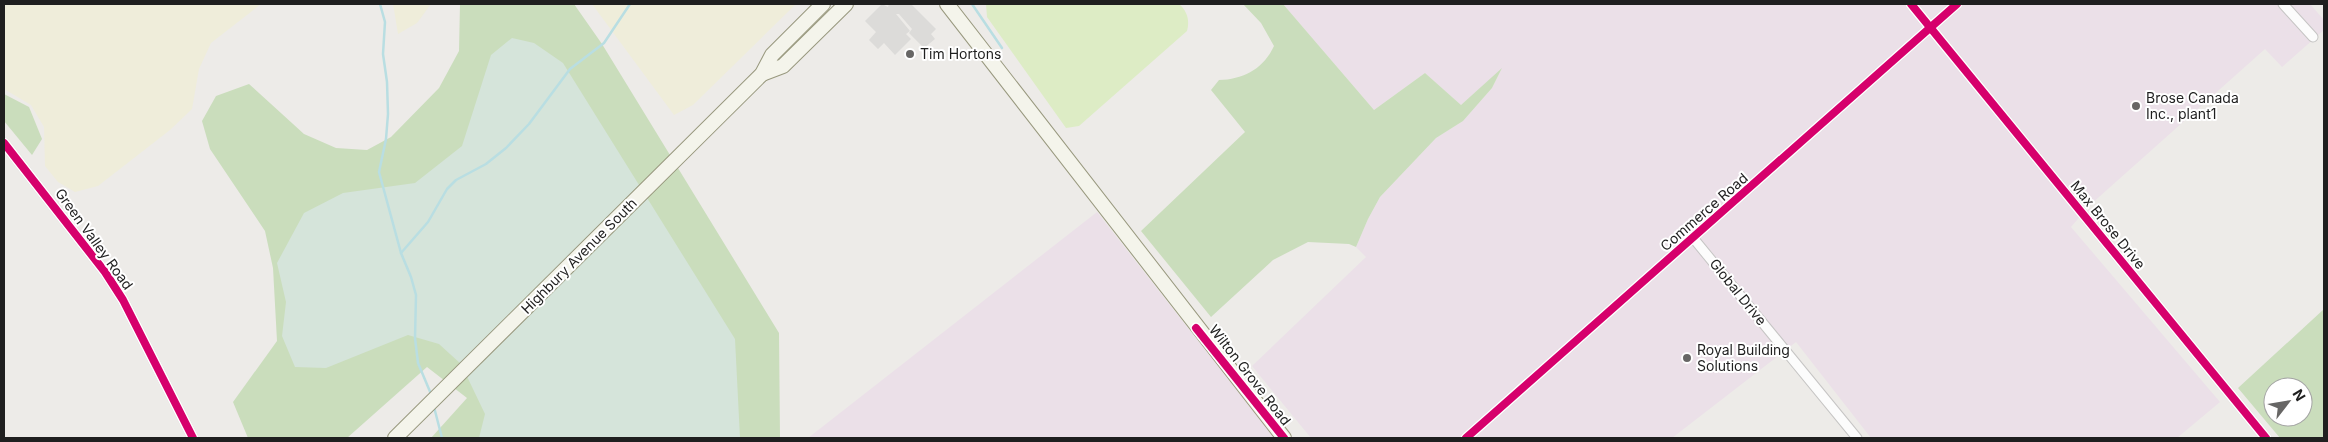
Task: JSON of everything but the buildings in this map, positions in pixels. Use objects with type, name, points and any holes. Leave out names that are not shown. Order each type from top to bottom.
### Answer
[{"type":"main road","name":"Highbury Avenue South","points":[[395,438],[762,74],[772,55],[822,4]]},
{"type":"main road","name":"Highbury Avenue South","points":[[762,74],[783,66],[846,4]]},
{"type":"main road","name":"Wilton Grove Road","points":[[947,4],[1284,438]]},
{"type":"main road","points":[[959,4],[961,22]]},
{"type":"street","name":"Max Brose Drive","points":[[1912,4],[2266,438]]},
{"type":"street","name":"Commerce Road","points":[[1466,438],[1694,239],[1958,4]]},
{"type":"street","points":[[2283,4],[2313,37]]},
{"type":"street","name":"Green Valley Road","points":[[4,143],[114,286],[193,438]]},
{"type":"street","name":"Global Drive","points":[[1694,239],[1857,438]]},
{"type":"shaded area","points":[[4,4],[261,4],[211,43],[199,69],[192,109],[170,130],[98,186],[75,192],[58,182],[45,166],[44,127],[31,105],[4,89]]},
{"type":"shaded area","points":[[393,4],[431,4],[417,23],[398,34]]},
{"type":"shaded area","points":[[592,4],[796,4],[693,105],[674,115]]},
{"type":"shaded area","points":[[882,4],[888,7],[889,4],[911,4],[936,29],[931,34],[935,39],[924,48],[909,33],[912,29],[899,14],[896,14],[910,31],[906,34],[911,39],[895,55],[884,43],[878,49],[869,40],[876,32],[865,21]]},
{"type":"shaded area","points":[[1283,4],[2310,4],[2324,20],[2324,30],[2282,67],[2265,49],[2090,205],[2071,227],[2220,402],[2177,438],[1871,438],[1796,342],[1672,438],[1311,438],[1252,366],[1366,257],[1356,247],[1380,197],[1436,138],[1463,121],[1492,88],[1501,70],[1461,105],[1425,73],[1374,110]]},
{"type":"shaded area","points":[[512,38],[534,43],[563,63],[735,339],[740,438],[479,438],[485,414],[461,364],[439,344],[408,335],[326,368],[295,367],[282,336],[286,302],[277,263],[304,213],[343,193],[415,183],[462,146],[491,55]]},
{"type":"shaded area","points":[[1097,212],[1274,438],[808,438]]},
{"type":"green space","points":[[460,4],[574,4],[602,44],[779,333],[780,438],[431,438],[467,398],[427,367],[347,438],[248,438],[233,402],[277,341],[273,268],[265,231],[210,149],[202,121],[216,96],[249,84],[304,134],[336,148],[367,150],[391,137],[439,88],[459,51]]},
{"type":"green space","points":[[986,4],[1179,4],[1187,16],[1188,27],[1187,31],[1079,126],[1066,128],[987,17]]},
{"type":"green space","points":[[1243,4],[1283,4],[1374,110],[1425,73],[1461,105],[1502,68],[1492,88],[1463,121],[1436,138],[1380,197],[1356,247],[1349,244],[1308,242],[1273,260],[1211,317],[1141,231],[1245,132],[1211,90],[1219,80],[1237,78],[1258,67],[1270,54],[1274,46],[1261,23]]},
{"type":"green space","points":[[4,94],[29,107],[42,139],[32,155],[4,121]]},
{"type":"green space","points":[[2324,309],[2324,438],[2280,438],[2271,427],[2313,427],[2313,377],[2263,377],[2263,418],[2238,388]]},
{"type":"waterway","points":[[380,4],[385,22],[383,54],[387,82],[388,114],[386,139],[379,172],[401,253],[416,295],[415,338],[418,363],[431,394]]},
{"type":"waterway","points":[[401,253],[428,222],[447,189],[456,180],[486,164],[506,148],[529,124],[570,69],[604,43],[630,4]]},
{"type":"waterway","points":[[972,4],[1002,48]]},
{"type":"waterway","points":[[434,407],[442,438]]},
{"type":"cycle path","points":[[1911,4],[2266,438]]},
{"type":"cycle path","points":[[1466,438],[1957,4]]},
{"type":"cycle path","points":[[4,143],[105,272],[123,300],[193,438]]},
{"type":"cycle path","points":[[1196,328],[1284,438]]},
{"type":"place","name":"Tim Hortons","points":[[910,54]]},
{"type":"place","name":"Brose Canada Inc., plant1","points":[[2136,106]]},
{"type":"place","name":"Royal Building Solutions","points":[[1687,358]]}]
